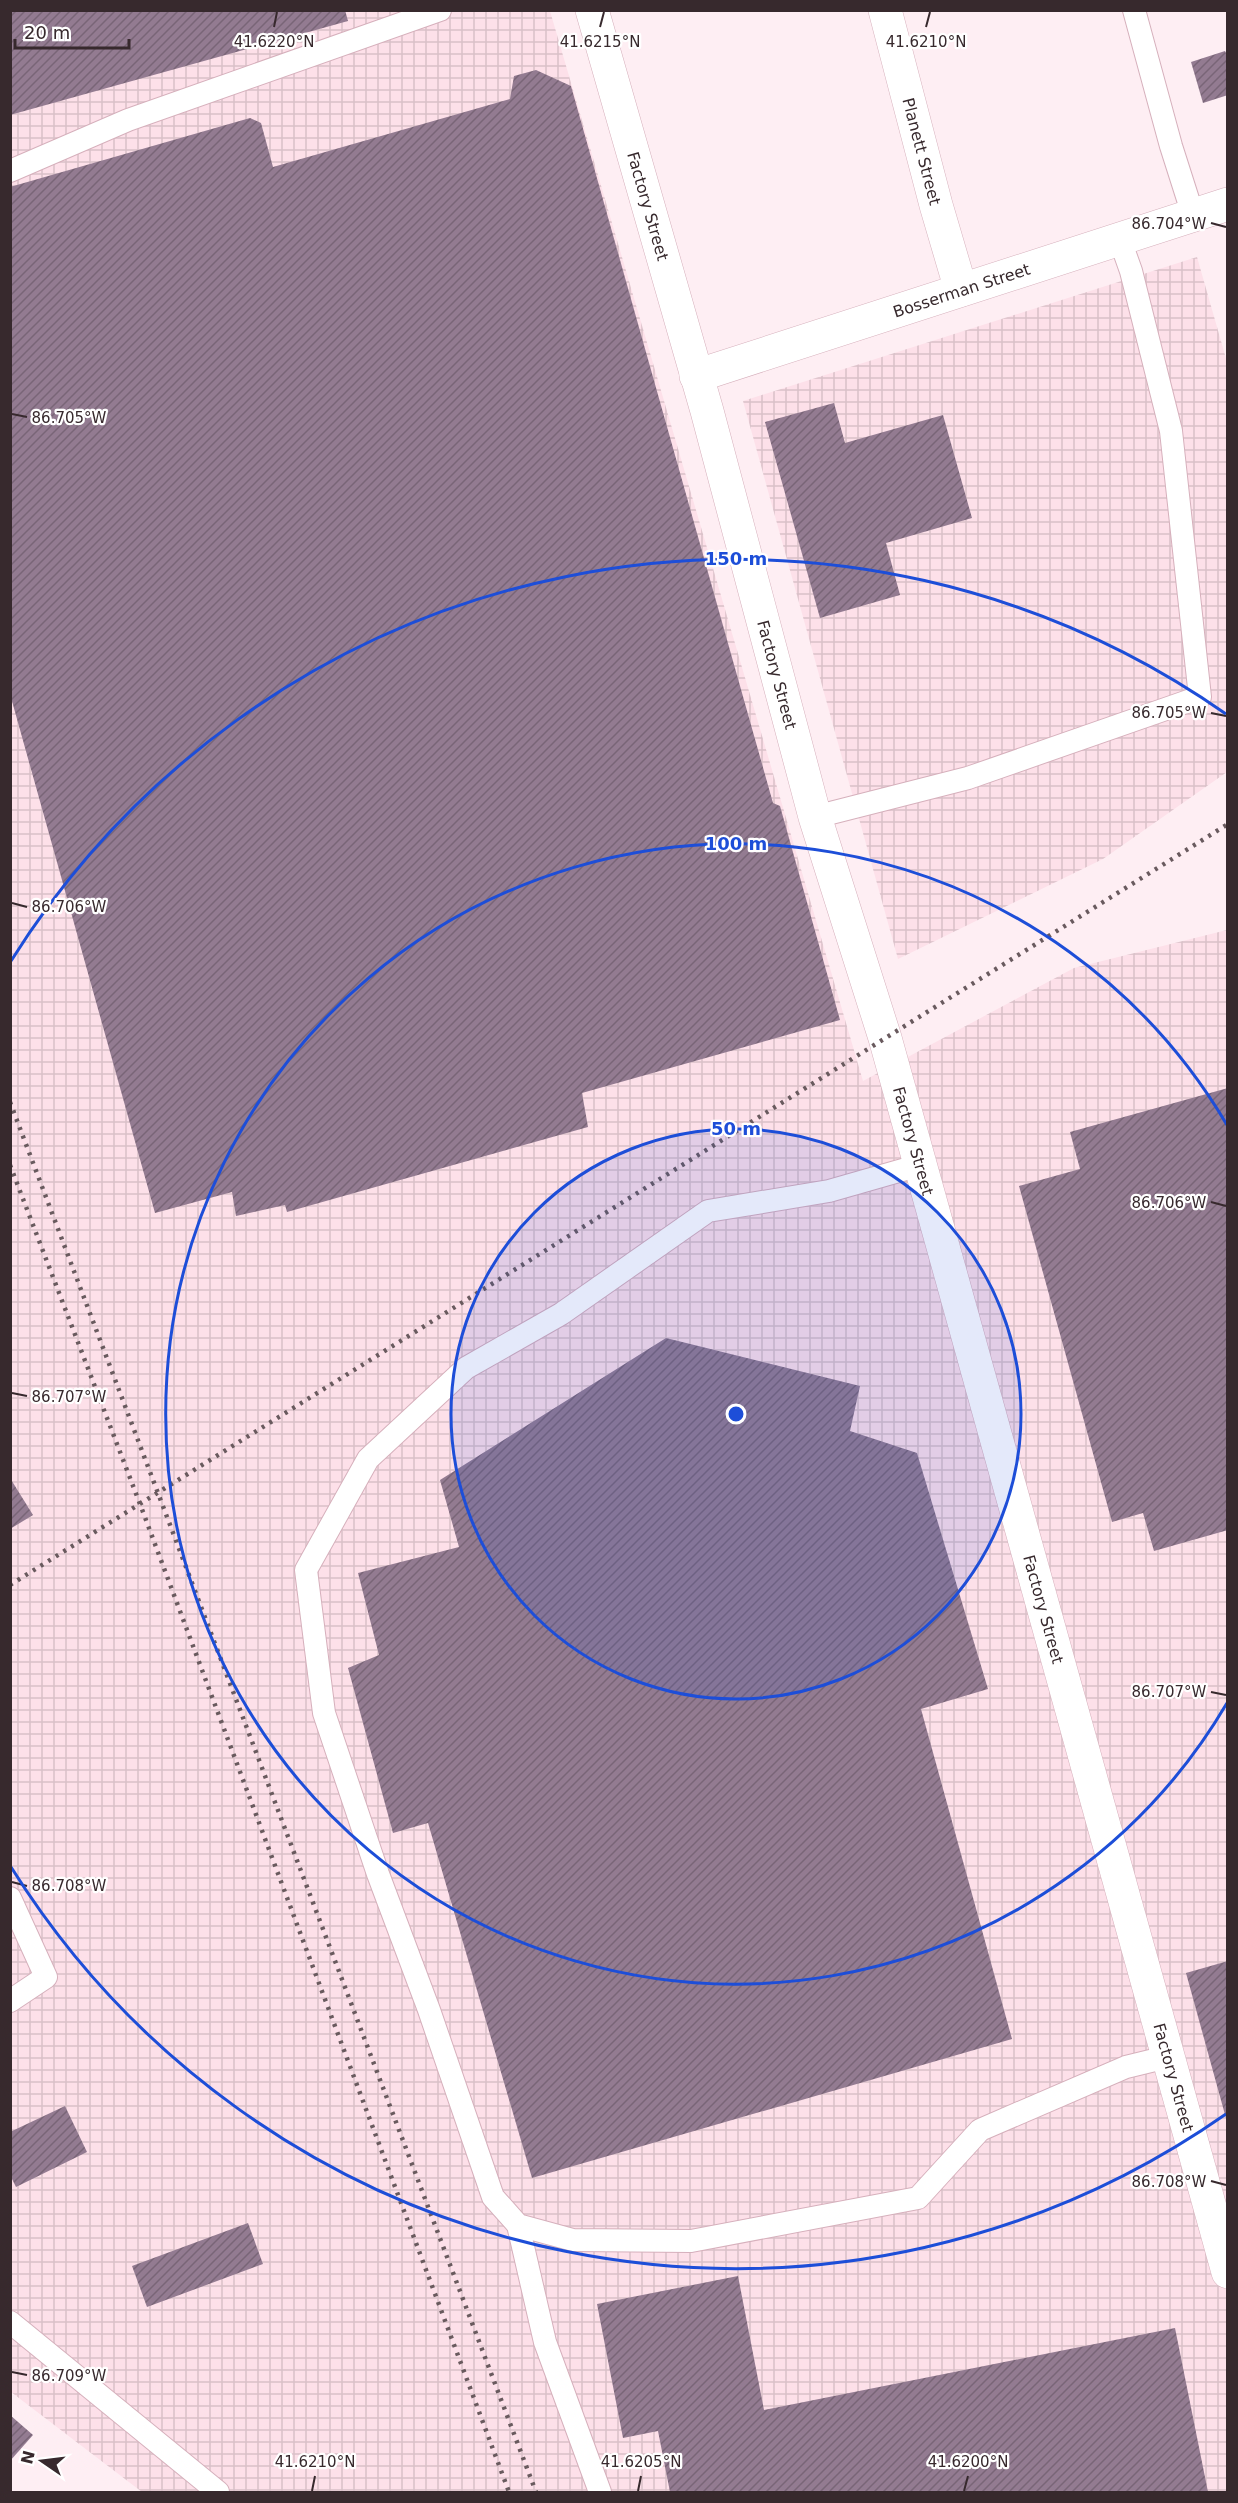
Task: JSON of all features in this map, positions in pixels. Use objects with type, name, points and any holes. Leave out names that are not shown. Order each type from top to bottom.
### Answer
[{"type":"street","name":"Factory Street","points":[[592,10],[707,411],[815,817],[885,1038],[1227,2272]]},
{"type":"street","name":"Planett Street","points":[[885,10],[936,205],[961,290]]},
{"type":"street","name":"Bosserman Street","points":[[696,376],[1227,204]]},
{"type":"lane","points":[[10,171],[128,120],[440,10]]},
{"type":"lane","points":[[1134,10],[1193,215]]},
{"type":"lane","points":[[815,817],[968,778],[1200,697],[1171,431],[1131,271],[1120,240]]},
{"type":"lane","points":[[600,2493],[545,2342],[518,2225],[493,2197],[429,2010],[378,1874],[324,1713],[306,1570],[368,1460],[466,1368],[561,1314],[708,1210],[829,1191],[920,1165]]},
{"type":"lane","points":[[10,1898],[46,1977],[10,2001]]},
{"type":"lane","points":[[518,2225],[573,2240],[691,2241],[918,2198],[980,2130],[1126,2067],[1167,2057]]},
{"type":"lane","points":[[10,2322],[218,2493]]},
{"type":"shaded area","points":[[10,11],[550,11],[863,1081],[1074,968],[1227,930],[1227,2492],[142,2492],[11,2392]]},
{"type":"shaded area","points":[[1197,257],[1227,362],[1227,772],[1103,859],[898,959],[743,401]]},
{"type":"building","points":[[10,10],[345,10],[348,21],[10,115]]},
{"type":"building","points":[[1225,51],[1228,57],[1228,95],[1203,103],[1191,62]]},
{"type":"building","points":[[536,70],[571,86],[773,803],[780,806],[840,1020],[582,1093],[588,1127],[287,1212],[285,1205],[236,1216],[232,1192],[155,1213],[10,694],[10,187],[250,118],[261,123],[273,167],[510,99],[514,76]]},
{"type":"building","points":[[834,403],[845,443],[943,415],[972,518],[886,543],[900,595],[820,618],[765,422]]},
{"type":"building","points":[[1228,1088],[1228,1530],[1154,1551],[1143,1513],[1112,1522],[1019,1186],[1080,1169],[1070,1132]]},
{"type":"building","points":[[666,1338],[860,1386],[850,1431],[917,1453],[988,1689],[921,1709],[1012,2039],[532,2178],[428,1823],[393,1833],[348,1668],[379,1655],[358,1573],[459,1547],[440,1480]]},
{"type":"building","points":[[10,1478],[33,1515],[10,1529]]},
{"type":"building","points":[[1228,1961],[1228,2122],[1227,2122],[1186,1973]]},
{"type":"building","points":[[65,2106],[87,2152],[16,2187],[10,2175],[10,2132]]},
{"type":"building","points":[[248,2223],[263,2264],[147,2307],[132,2266]]},
{"type":"building","points":[[738,2276],[764,2410],[1175,2328],[1208,2492],[670,2492],[658,2431],[623,2438],[597,2304]]},
{"type":"building","points":[[10,2415],[33,2435],[10,2461]]},
{"type":"railway","points":[[10,1585],[1228,824]]},
{"type":"railway","points":[[10,1102],[536,2492]]},
{"type":"railway","points":[[10,1165],[140,1504],[509,2492]]}]
